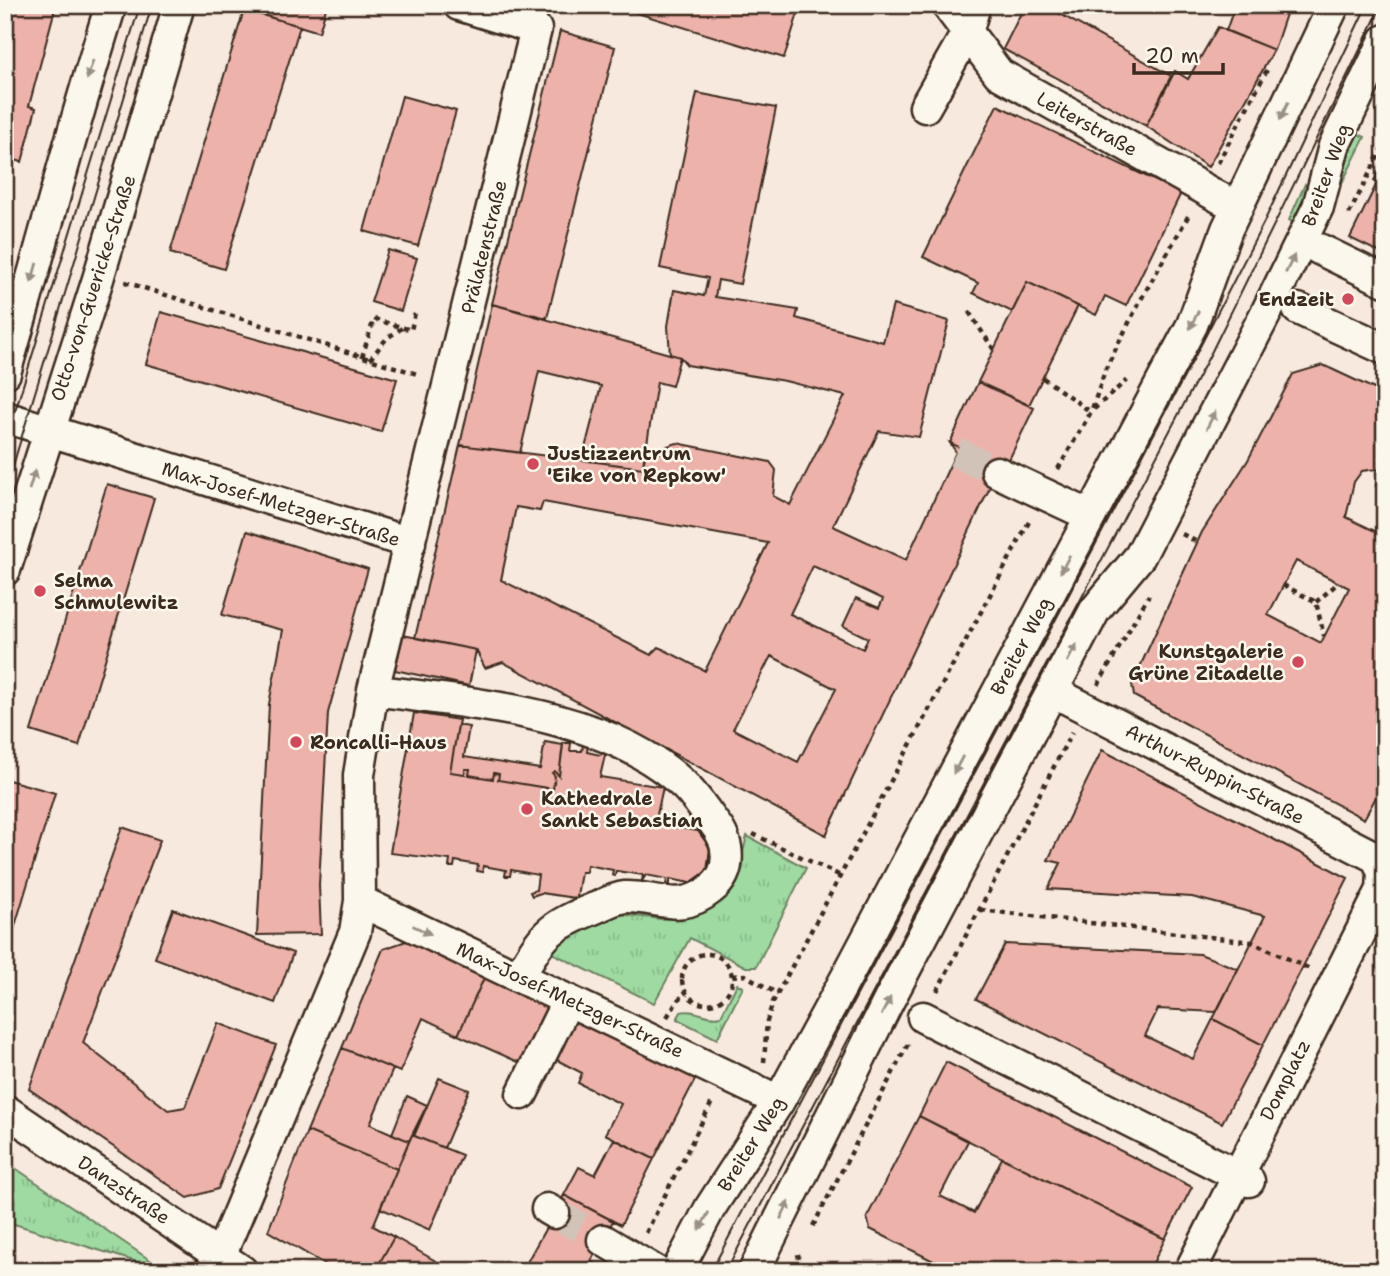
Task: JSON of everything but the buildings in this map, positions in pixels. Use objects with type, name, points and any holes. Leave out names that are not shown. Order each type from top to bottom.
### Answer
[{"type":"street","points":[[5,373],[74,123],[111,5]]},
{"type":"street","name":"Otto-von-Guericke-Straße","points":[[5,570],[47,431],[98,279],[179,5]]},
{"type":"street","name":"Prälatenstraße","points":[[410,543],[539,17],[459,5]]},
{"type":"street","name":"Leiterstraße","points":[[947,5],[971,19],[999,74],[1222,199]]},
{"type":"street","name":"Breiter Weg","points":[[677,1271],[710,1208],[779,1101],[1192,325],[1227,229],[1334,5]]},
{"type":"street","points":[[925,107],[971,19]]},
{"type":"street","name":"Breiter Weg","points":[[754,1271],[889,1000],[1095,610],[1140,556],[1214,414],[1318,207],[1334,146],[1385,40]]},
{"type":"street","points":[[1319,249],[1385,281]]},
{"type":"street","points":[[1298,309],[1385,349]]},
{"type":"street","name":"Max-Josef-Metzger-Straße","points":[[5,417],[410,543],[373,690],[359,775],[360,901],[352,943],[225,1266]]},
{"type":"street","points":[[997,472],[1091,516]]},
{"type":"street","points":[[373,690],[503,709],[607,738],[664,769],[685,786],[722,832],[726,844],[724,873],[714,886],[698,898],[675,904],[619,898],[559,923],[541,938],[519,976]]},
{"type":"street","name":"Arthur-Ruppin-Straße","points":[[1052,691],[1381,849]]},
{"type":"street","name":"Domplatz","points":[[1190,1271],[1244,1177],[1336,981],[1383,891],[1381,849]]},
{"type":"street","name":"Max-Josef-Metzger-Straße","points":[[360,901],[779,1101]]},
{"type":"street","points":[[522,1094],[568,1000]]},
{"type":"street","points":[[923,1017],[1244,1177]]},
{"type":"street","name":"Danzstraße","points":[[5,1110],[225,1266]]},
{"type":"street","points":[[603,1240],[644,1264]]},
{"type":"path","name":"Breiter Weg","points":[[1319,249],[1346,220],[1385,143]]},
{"type":"path","points":[[124,282],[450,384]]},
{"type":"path","points":[[970,312],[994,350]]},
{"type":"path","points":[[362,357],[374,319],[411,330],[415,313]]},
{"type":"path","points":[[370,359],[387,338],[403,328]]},
{"type":"path","name":"Breiter Weg","points":[[760,1072],[765,1058],[767,1021],[778,993],[1044,492],[1091,412],[1043,378]]},
{"type":"path","points":[[1382,472],[1377,486],[1385,502]]},
{"type":"path","points":[[1181,534],[1197,542]]},
{"type":"path","points":[[1316,602],[1338,583]]},
{"type":"path","points":[[1283,585],[1316,602],[1324,636]]},
{"type":"path","points":[[811,1230],[1085,707]]},
{"type":"path","points":[[1378,794],[1385,805]]},
{"type":"path","points":[[706,812],[841,876]]},
{"type":"path","points":[[981,910],[1252,942],[1336,981]]},
{"type":"path","points":[[709,954],[724,961],[732,976],[729,992],[716,1003],[708,1004],[692,1000],[681,979],[687,964],[693,958],[709,954]]},
{"type":"path","points":[[732,976],[745,975],[778,993]]},
{"type":"path","points":[[644,1264],[726,1075]]},
{"type":"path","points":[[802,1271],[798,1254],[804,1242]]},
{"type":"green space","points":[[1356,133],[1365,137],[1341,185],[1344,159]]},
{"type":"green space","points":[[1305,184],[1314,193],[1299,226],[1289,220]]},
{"type":"green space","points":[[747,836],[806,868],[756,967],[746,967],[690,938],[654,1003],[548,951],[552,944],[618,914],[661,919],[695,913],[740,864]]},
{"type":"green space","points":[[737,984],[743,987],[717,1039],[677,1019],[681,1012],[686,1011],[721,1016]]},
{"type":"green space","points":[[5,1161],[166,1271],[11,1223],[5,1238]]},
{"type":"tunnel","points":[[956,452],[997,472]]},
{"type":"tunnel","points":[[554,1213],[603,1240]]},
{"type":"tram line","points":[[5,444],[140,5]]},
{"type":"tram line","points":[[5,492],[152,5]]},
{"type":"tram line","points":[[711,1271],[1192,362],[1264,222],[1367,5]]},
{"type":"tram line","points":[[726,1271],[1212,351],[1382,5]]},
{"type":"place","name":"Endzeit","points":[[1348,299]]},
{"type":"place","name":"Justizzentrum 'Eike von Repkow'","points":[[533,464]]},
{"type":"place","name":"Selma Schmulewitz","points":[[40,591]]},
{"type":"place","name":"Kunstgalerie Grüne Zitadelle","points":[[1298,662]]},
{"type":"place","name":"Roncalli-Haus","points":[[296,742]]},
{"type":"place","name":"Kathedrale Sankt Sebastian","points":[[527,809]]}]
